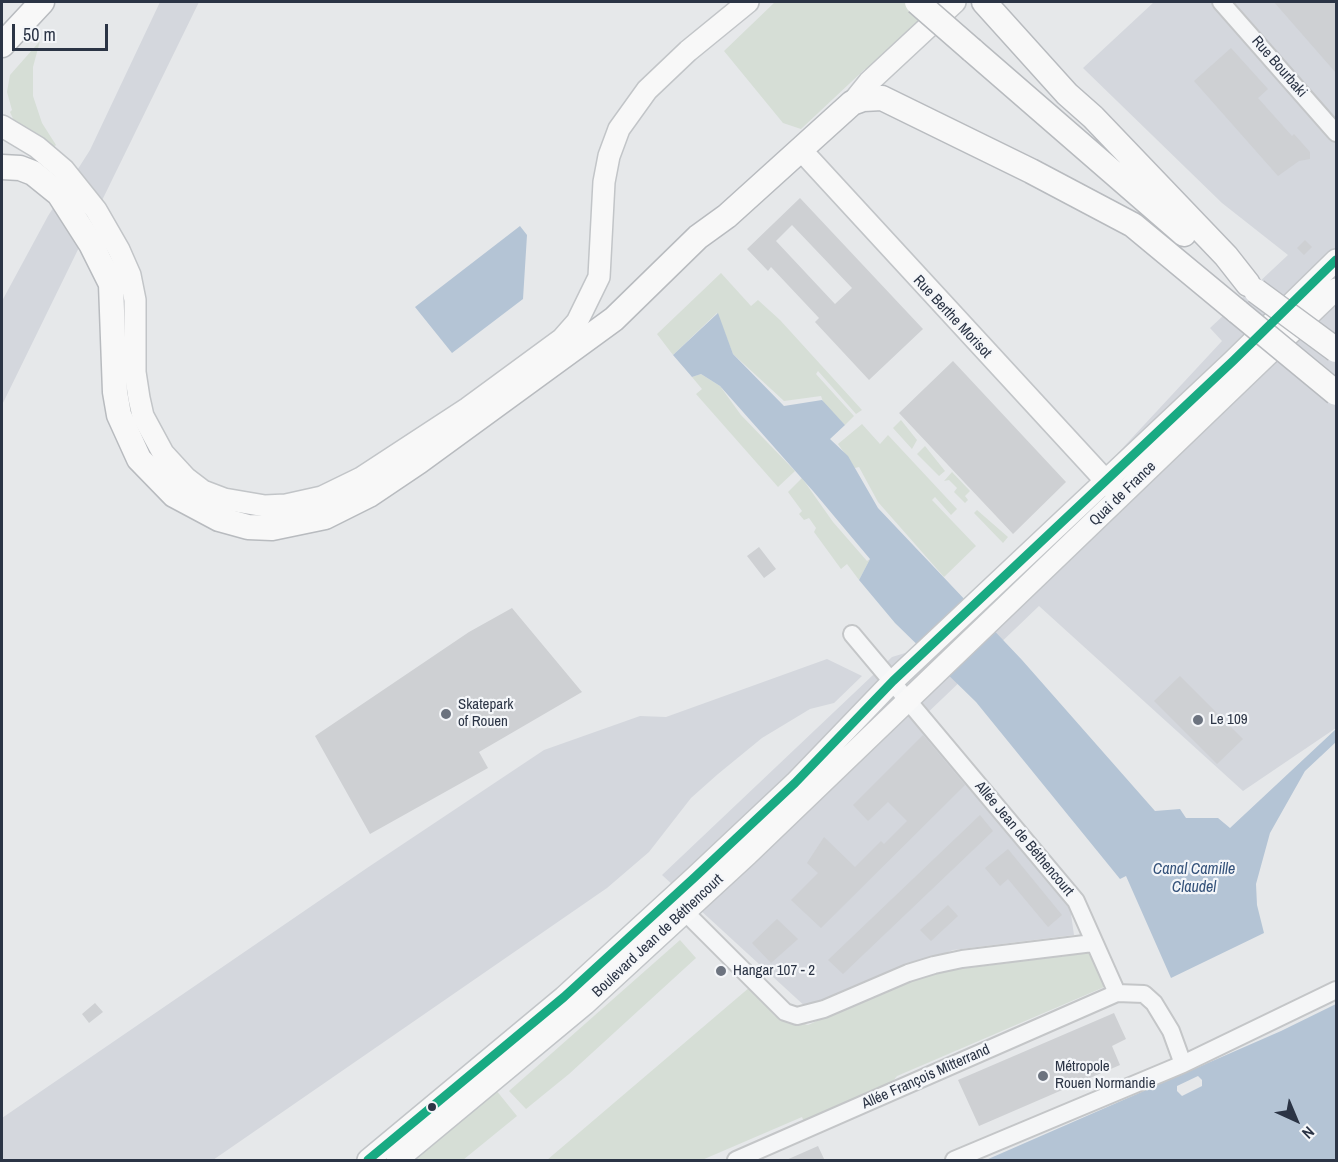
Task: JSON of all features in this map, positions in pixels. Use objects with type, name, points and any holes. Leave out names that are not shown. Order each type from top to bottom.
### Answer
[{"type":"highway","points":[[2,26],[23,2]]},
{"type":"highway","points":[[2,45],[42,2]]},
{"type":"highway","points":[[917,2],[1212,257],[1336,350]]},
{"type":"highway","points":[[984,2],[1066,94],[1093,117],[1226,256],[1252,288]]},
{"type":"highway","points":[[2,167],[20,168],[33,173],[59,194],[91,244],[111,284],[117,404],[127,437],[139,459],[174,495],[219,519],[248,527],[272,528],[325,517],[369,495],[528,383],[614,319],[698,237],[727,216],[852,102],[873,97],[882,98],[1031,171],[1133,225],[1336,393]]},
{"type":"main road","points":[[2,124],[44,152],[64,170],[103,220],[130,275],[137,323],[135,372],[138,398],[152,435],[167,459],[186,478],[203,490],[241,504],[265,506],[306,502],[361,478],[536,360],[578,322],[599,277],[604,182],[609,156],[619,129],[647,90],[700,41],[748,2]]},
{"type":"main road","points":[[852,102],[869,82],[955,2]]},
{"type":"main road","points":[[2,124],[2,133]]},
{"type":"main road","name":"Rue Berthe Morisot","points":[[801,150],[1120,496]]},
{"type":"main road","name":"Quai de France","points":[[893,681],[1233,362],[1336,260]]},
{"type":"main road","name":"Quai de France","points":[[909,699],[1336,289]]},
{"type":"main road","name":"Boulevard Jean de Béthencourt","points":[[397,1161],[585,1004],[893,681]]},
{"type":"main road","name":"Boulevard Jean de Béthencourt","points":[[368,1161],[679,905],[909,699]]},
{"type":"street","name":"Rue Bourbaki","points":[[1221,2],[1336,133]]},
{"type":"street","name":"Allée Jean de Béthencourt","points":[[852,634],[909,699],[1076,901],[1117,993]]},
{"type":"street","points":[[679,905],[785,1012],[797,1016],[824,1009],[908,973],[962,959],[1093,943]]},
{"type":"street","points":[[954,1161],[1183,1064],[1336,990]]},
{"type":"street","points":[[1117,993],[1144,994],[1154,1003],[1171,1031],[1183,1064]]},
{"type":"street","name":"Allée François Mitterrand","points":[[736,1161],[1117,993]]},
{"type":"shaded area","points":[[160,2],[199,2],[2,405],[2,301],[48,216],[90,150]]},
{"type":"shaded area","points":[[775,2],[947,2],[870,73],[865,69],[801,129],[783,123],[724,51]]},
{"type":"shaded area","points":[[1154,2],[1336,2],[1336,728],[1243,791],[1039,606],[919,721],[1070,907],[1074,935],[953,950],[808,1009],[662,875],[892,657],[915,650],[1092,481],[1222,341],[1210,328],[1288,255],[1222,203],[1083,68]]},
{"type":"shaded area","points":[[40,41],[33,67],[33,96],[42,123],[56,145],[54,147],[15,123],[10,112],[12,110],[7,92],[10,75]]},
{"type":"shaded area","points":[[721,273],[751,306],[758,300],[780,320],[862,410],[856,414],[818,371],[816,374],[854,416],[845,425],[824,404],[821,396],[784,401],[733,354],[717,313],[673,355],[657,334]]},
{"type":"shaded area","points":[[701,374],[720,386],[741,415],[795,471],[778,487],[696,394],[702,389],[692,377]]},
{"type":"shaded area","points":[[901,420],[917,440],[912,449],[893,428]]},
{"type":"shaded area","points":[[862,424],[880,444],[888,435],[957,509],[951,515],[935,497],[932,500],[976,546],[944,577],[878,502],[859,467],[855,468],[838,444]]},
{"type":"shaded area","points":[[925,446],[945,471],[939,476],[917,454]]},
{"type":"shaded area","points":[[952,472],[970,491],[965,496],[968,500],[965,503],[954,492],[957,488],[949,480],[944,481]]},
{"type":"shaded area","points":[[802,478],[833,522],[867,561],[870,559],[859,580],[847,564],[841,569],[814,532],[816,528],[809,518],[804,520],[799,514],[802,511],[788,492]]},
{"type":"shaded area","points":[[977,510],[1008,537],[1003,543],[974,513]]},
{"type":"shaded area","points":[[827,659],[862,676],[834,703],[810,709],[762,738],[718,774],[691,798],[649,852],[607,888],[213,1160],[2,1160],[2,1118],[367,868],[544,750],[640,716],[666,717]]},
{"type":"shaded area","points":[[680,940],[696,958],[569,1074],[526,1109],[509,1091]]},
{"type":"shaded area","points":[[1096,952],[1109,984],[897,1076],[889,1086],[805,1124],[802,1117],[702,1160],[547,1160],[750,987],[775,1016],[808,1025],[874,995],[936,972]]},
{"type":"shaded area","points":[[496,1090],[517,1116],[463,1160],[406,1160]]},
{"type":"water","points":[[520,226],[527,235],[523,299],[452,353],[415,307]]},
{"type":"water","name":"Canal Camille Claudel","points":[[718,313],[733,354],[784,406],[822,400],[845,425],[830,439],[848,456],[878,508],[1022,660],[1155,811],[1180,809],[1186,818],[1218,818],[1230,828],[1336,729],[1336,742],[1305,771],[1270,833],[1256,884],[1257,905],[1264,933],[1171,978],[1126,876],[1120,879],[976,702],[895,623],[859,580],[870,559],[813,491],[720,386],[701,374],[692,377],[673,355]]},
{"type":"water","points":[[1336,1004],[1336,1160],[986,1160],[1281,1031]]},
{"type":"pier","points":[[1198,1076],[1202,1080],[1202,1086],[1182,1096],[1177,1091],[1177,1086]]},
{"type":"building","points":[[1274,2],[1336,2],[1336,73]]},
{"type":"building","points":[[1231,48],[1268,89],[1258,98],[1292,136],[1294,134],[1310,152],[1310,159],[1299,161],[1278,176],[1194,81]]},
{"type":"building","points":[[800,198],[923,329],[869,380],[815,322],[819,318],[771,267],[768,271],[747,249]],"holes":[[[792,225],[852,288],[835,304],[776,241]]]},
{"type":"building","points":[[1305,240],[1312,247],[1304,255],[1297,248]]},
{"type":"building","points":[[953,361],[1066,482],[1013,534],[899,413]]},
{"type":"building","points":[[759,547],[776,569],[764,578],[747,556]]},
{"type":"building","name":"Skatepark of Rouen","points":[[512,608],[582,692],[479,752],[488,768],[370,834],[315,736],[469,632]]},
{"type":"building","name":"Le 109","points":[[1180,676],[1243,739],[1217,764],[1154,701]]},
{"type":"building","points":[[923,735],[965,785],[821,928],[791,900],[818,873],[807,863],[824,837],[855,867],[881,841],[884,844],[907,821],[888,802],[868,821],[853,805]]},
{"type":"building","points":[[980,815],[993,831],[843,974],[828,960]]},
{"type":"building","points":[[1008,849],[1062,915],[1048,927],[1008,879],[1000,886],[985,868]]},
{"type":"building","points":[[948,905],[958,916],[931,941],[920,930]]},
{"type":"building","points":[[777,919],[798,939],[771,963],[752,943]]},
{"type":"building","points":[[95,1003],[103,1012],[89,1023],[82,1014]]},
{"type":"building","name":"Métropole Rouen Normandie","points":[[1114,1013],[1126,1039],[1112,1046],[1120,1065],[979,1126],[958,1080]]},
{"type":"building","points":[[818,1146],[825,1161],[784,1161]]},
{"type":"transit line","points":[[368,1160],[564,997],[695,877],[795,783],[893,681],[1233,361],[1336,260]]},
{"type":"place","name":"Skatepark of Rouen","points":[[446,714]]},
{"type":"place","name":"Le 109","points":[[1198,720]]},
{"type":"place","name":"Hangar 107 - 2","points":[[721,971]]},
{"type":"place","name":"Métropole Rouen Normandie","points":[[1043,1076]]}]
